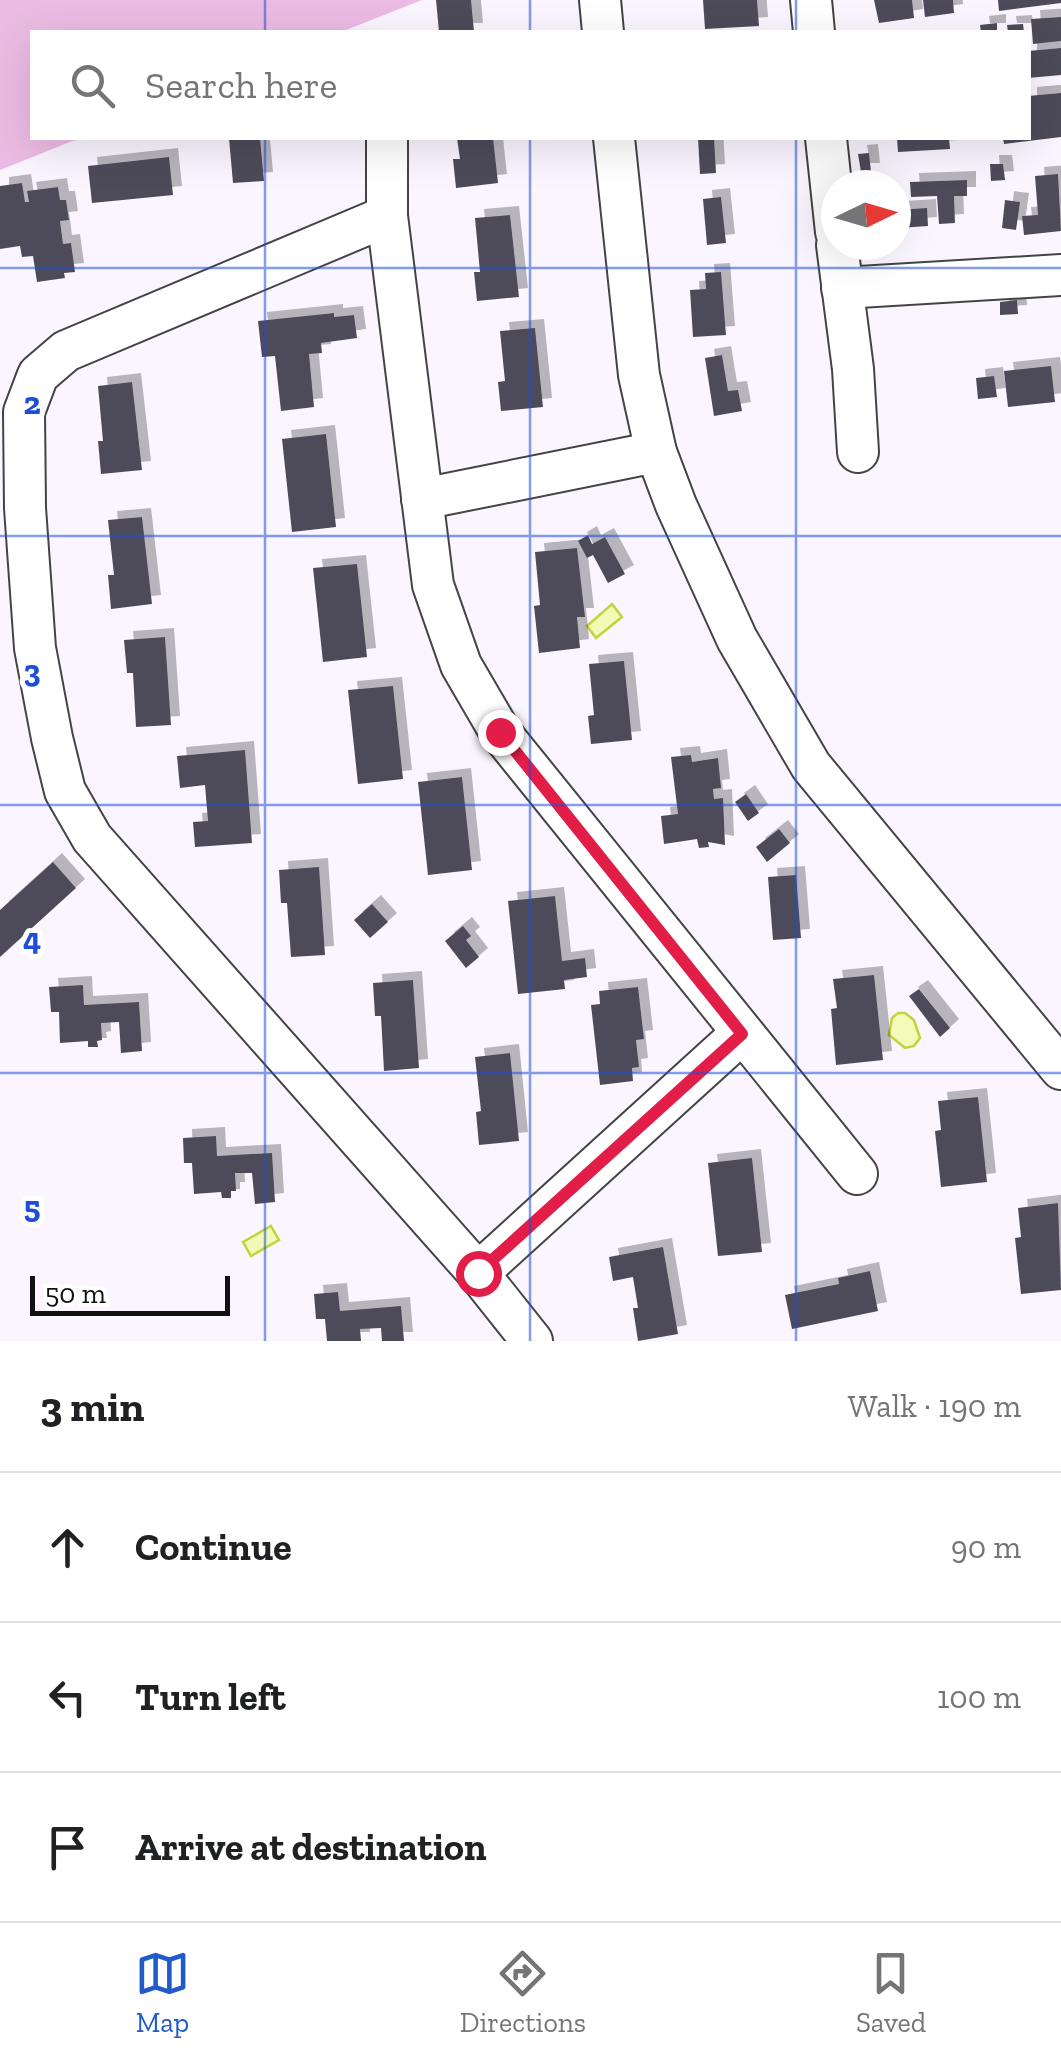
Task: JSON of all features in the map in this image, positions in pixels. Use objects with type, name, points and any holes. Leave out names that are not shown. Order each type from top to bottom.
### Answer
[{"type":"street","points":[[600,0],[603,30]]},
{"type":"street","points":[[811,0],[814,30]]},
{"type":"street","points":[[387,140],[387,216],[433,586],[461,665],[500,732],[856,1174]]},
{"type":"street","points":[[614,140],[639,375],[656,452],[737,639],[811,766],[1061,1069]]},
{"type":"street","points":[[826,140],[829,170]]},
{"type":"street","points":[[387,216],[66,350],[38,375],[24,412],[23,454],[35,648],[65,792],[92,838],[478,1273],[532,1341]]},
{"type":"street","points":[[839,260],[858,452]]},
{"type":"street","points":[[842,288],[1061,274]]},
{"type":"street","points":[[422,499],[656,452]]},
{"type":"street","points":[[478,1273],[742,1034]]},
{"type":"shaded area","points":[[0,0],[422,0],[346,30],[30,30],[30,140],[75,140],[0,170]]},
{"type":"shaded area","points":[[612,604],[622,617],[596,638],[587,626]]},
{"type":"shaded area","points":[[898,1013],[914,1020],[920,1038],[914,1046],[905,1048],[889,1035],[892,1018]]},
{"type":"shaded area","points":[[271,1226],[279,1240],[251,1256],[243,1242]]},
{"type":"building","points":[[436,0],[471,0],[474,30],[439,30]]},
{"type":"building","points":[[703,0],[757,0],[759,26],[705,29]]},
{"type":"building","points":[[874,0],[912,0],[914,18],[879,23]]},
{"type":"building","points":[[923,0],[953,0],[954,13],[925,17]]},
{"type":"building","points":[[998,0],[1061,0],[1061,3],[999,11]]},
{"type":"building","points":[[1061,17],[1061,41],[1033,44],[1031,19]]},
{"type":"building","points":[[997,23],[997,30],[981,30],[980,25]]},
{"type":"building","points":[[1023,24],[1024,30],[1008,30],[1007,25]]},
{"type":"building","points":[[1061,48],[1061,75],[1031,78],[1031,51]]},
{"type":"building","points":[[1061,93],[1061,137],[1004,144],[1003,140],[1031,140],[1031,96]]},
{"type":"building","points":[[229,140],[260,140],[264,181],[233,183]]},
{"type":"building","points":[[457,140],[493,140],[498,183],[456,188],[453,159],[460,159]]},
{"type":"building","points":[[698,140],[714,140],[716,173],[700,174]]},
{"type":"building","points":[[897,140],[949,140],[950,149],[898,152]]},
{"type":"building","points":[[869,153],[871,170],[861,170],[858,154]]},
{"type":"building","points":[[169,157],[173,195],[92,203],[88,166]]},
{"type":"building","points":[[990,164],[1003,164],[1005,180],[991,181]]},
{"type":"building","points":[[1058,174],[1061,231],[1024,235],[1022,216],[1038,215],[1035,176]]},
{"type":"building","points":[[967,180],[967,196],[954,196],[955,223],[939,224],[937,196],[911,197],[911,182]]},
{"type":"building","points":[[22,183],[25,202],[29,202],[27,191],[58,187],[60,200],[66,200],[69,220],[60,221],[63,244],[71,243],[75,272],[64,273],[65,278],[37,282],[33,256],[22,257],[20,246],[0,249],[0,186]]},
{"type":"building","points":[[721,197],[726,243],[707,245],[703,199]]},
{"type":"building","points":[[1005,200],[1020,202],[1016,230],[1002,228]]},
{"type":"building","points":[[927,208],[928,226],[911,227],[911,209]]},
{"type":"building","points":[[510,215],[519,297],[477,301],[474,272],[480,272],[475,218]]},
{"type":"building","points":[[721,272],[726,335],[693,337],[690,290],[706,289],[705,273]]},
{"type":"building","points":[[1017,300],[1018,314],[1000,315],[1000,302]]},
{"type":"building","points":[[334,313],[334,317],[354,315],[357,338],[321,343],[322,353],[309,354],[314,407],[281,411],[275,356],[262,357],[258,321]]},
{"type":"building","points":[[535,328],[543,407],[501,411],[498,382],[505,381],[500,331]]},
{"type":"building","points":[[722,355],[728,391],[738,390],[742,411],[714,416],[705,358]]},
{"type":"building","points":[[1051,366],[1055,402],[1008,407],[1004,371]]},
{"type":"building","points":[[994,376],[997,397],[978,399],[976,378]]},
{"type":"building","points":[[132,382],[142,470],[101,474],[98,441],[103,441],[98,386]]},
{"type":"building","points":[[326,434],[336,527],[292,532],[282,439]]},
{"type":"building","points":[[142,517],[152,604],[111,609],[108,575],[114,575],[108,520]]},
{"type":"building","points":[[588,535],[592,544],[605,537],[625,574],[608,583],[593,555],[587,558],[578,541]]},
{"type":"building","points":[[577,548],[585,617],[577,617],[580,648],[539,653],[534,606],[540,605],[535,552]]},
{"type":"building","points":[[357,564],[367,657],[323,662],[313,568]]},
{"type":"building","points":[[165,637],[171,725],[136,727],[133,673],[127,673],[124,640]]},
{"type":"building","points":[[624,661],[632,740],[591,744],[588,716],[594,715],[589,664]]},
{"type":"building","points":[[393,686],[403,779],[358,784],[348,690]]},
{"type":"building","points":[[245,750],[252,843],[195,847],[193,822],[208,821],[205,785],[180,788],[177,756]]},
{"type":"building","points":[[691,755],[692,762],[718,758],[721,788],[713,789],[714,799],[723,798],[725,845],[708,842],[709,847],[699,848],[697,839],[664,844],[661,816],[678,814],[671,757]]},
{"type":"building","points":[[462,777],[472,870],[428,875],[418,782]]},
{"type":"building","points":[[746,794],[759,813],[748,821],[735,802]]},
{"type":"building","points":[[779,829],[790,843],[767,862],[756,847]]},
{"type":"building","points":[[53,862],[76,888],[0,957],[0,910]]},
{"type":"building","points":[[319,867],[325,955],[291,957],[287,903],[281,903],[279,870]]},
{"type":"building","points":[[796,875],[801,938],[773,940],[768,877]]},
{"type":"building","points":[[555,896],[562,961],[585,958],[587,977],[564,980],[565,989],[518,994],[508,901]]},
{"type":"building","points":[[372,904],[388,922],[370,938],[354,920]]},
{"type":"building","points":[[463,926],[471,936],[466,940],[479,957],[466,968],[445,941]]},
{"type":"building","points":[[874,975],[883,1060],[836,1065],[831,1009],[837,1008],[833,979]]},
{"type":"building","points":[[413,980],[419,1068],[384,1071],[381,1016],[375,1016],[373,983]]},
{"type":"building","points":[[83,985],[84,1005],[139,1002],[142,1051],[121,1053],[119,1022],[101,1023],[102,1040],[97,1041],[98,1047],[88,1047],[88,1041],[60,1043],[59,1012],[51,1012],[49,987]]},
{"type":"building","points":[[638,987],[644,1039],[636,1040],[639,1067],[632,1068],[633,1081],[600,1085],[591,1005],[600,1004],[599,991]]},
{"type":"building","points":[[919,989],[950,1028],[940,1037],[909,996]]},
{"type":"building","points":[[510,1053],[519,1141],[479,1145],[476,1112],[481,1111],[475,1057]]},
{"type":"building","points":[[978,1097],[987,1182],[941,1187],[935,1131],[941,1130],[938,1101]]},
{"type":"building","points":[[216,1136],[217,1156],[272,1153],[275,1202],[255,1204],[252,1173],[235,1173],[236,1191],[231,1191],[231,1198],[222,1198],[221,1192],[194,1194],[192,1163],[184,1163],[183,1138]]},
{"type":"building","points":[[752,1158],[762,1252],[718,1256],[708,1163]]},
{"type":"building","points":[[1058,1203],[1061,1290],[1021,1294],[1015,1238],[1021,1237],[1018,1208]]},
{"type":"building","points":[[663,1247],[678,1334],[638,1341],[633,1277],[613,1281],[609,1257]]},
{"type":"building","points":[[870,1271],[878,1311],[792,1329],[785,1295],[839,1284],[838,1278]]},
{"type":"building","points":[[338,1292],[340,1311],[401,1306],[404,1341],[382,1341],[381,1328],[360,1329],[361,1341],[327,1341],[325,1319],[316,1319],[314,1294]]},
{"type":"route","points":[[478,1273],[742,1034],[500,732]]}]
